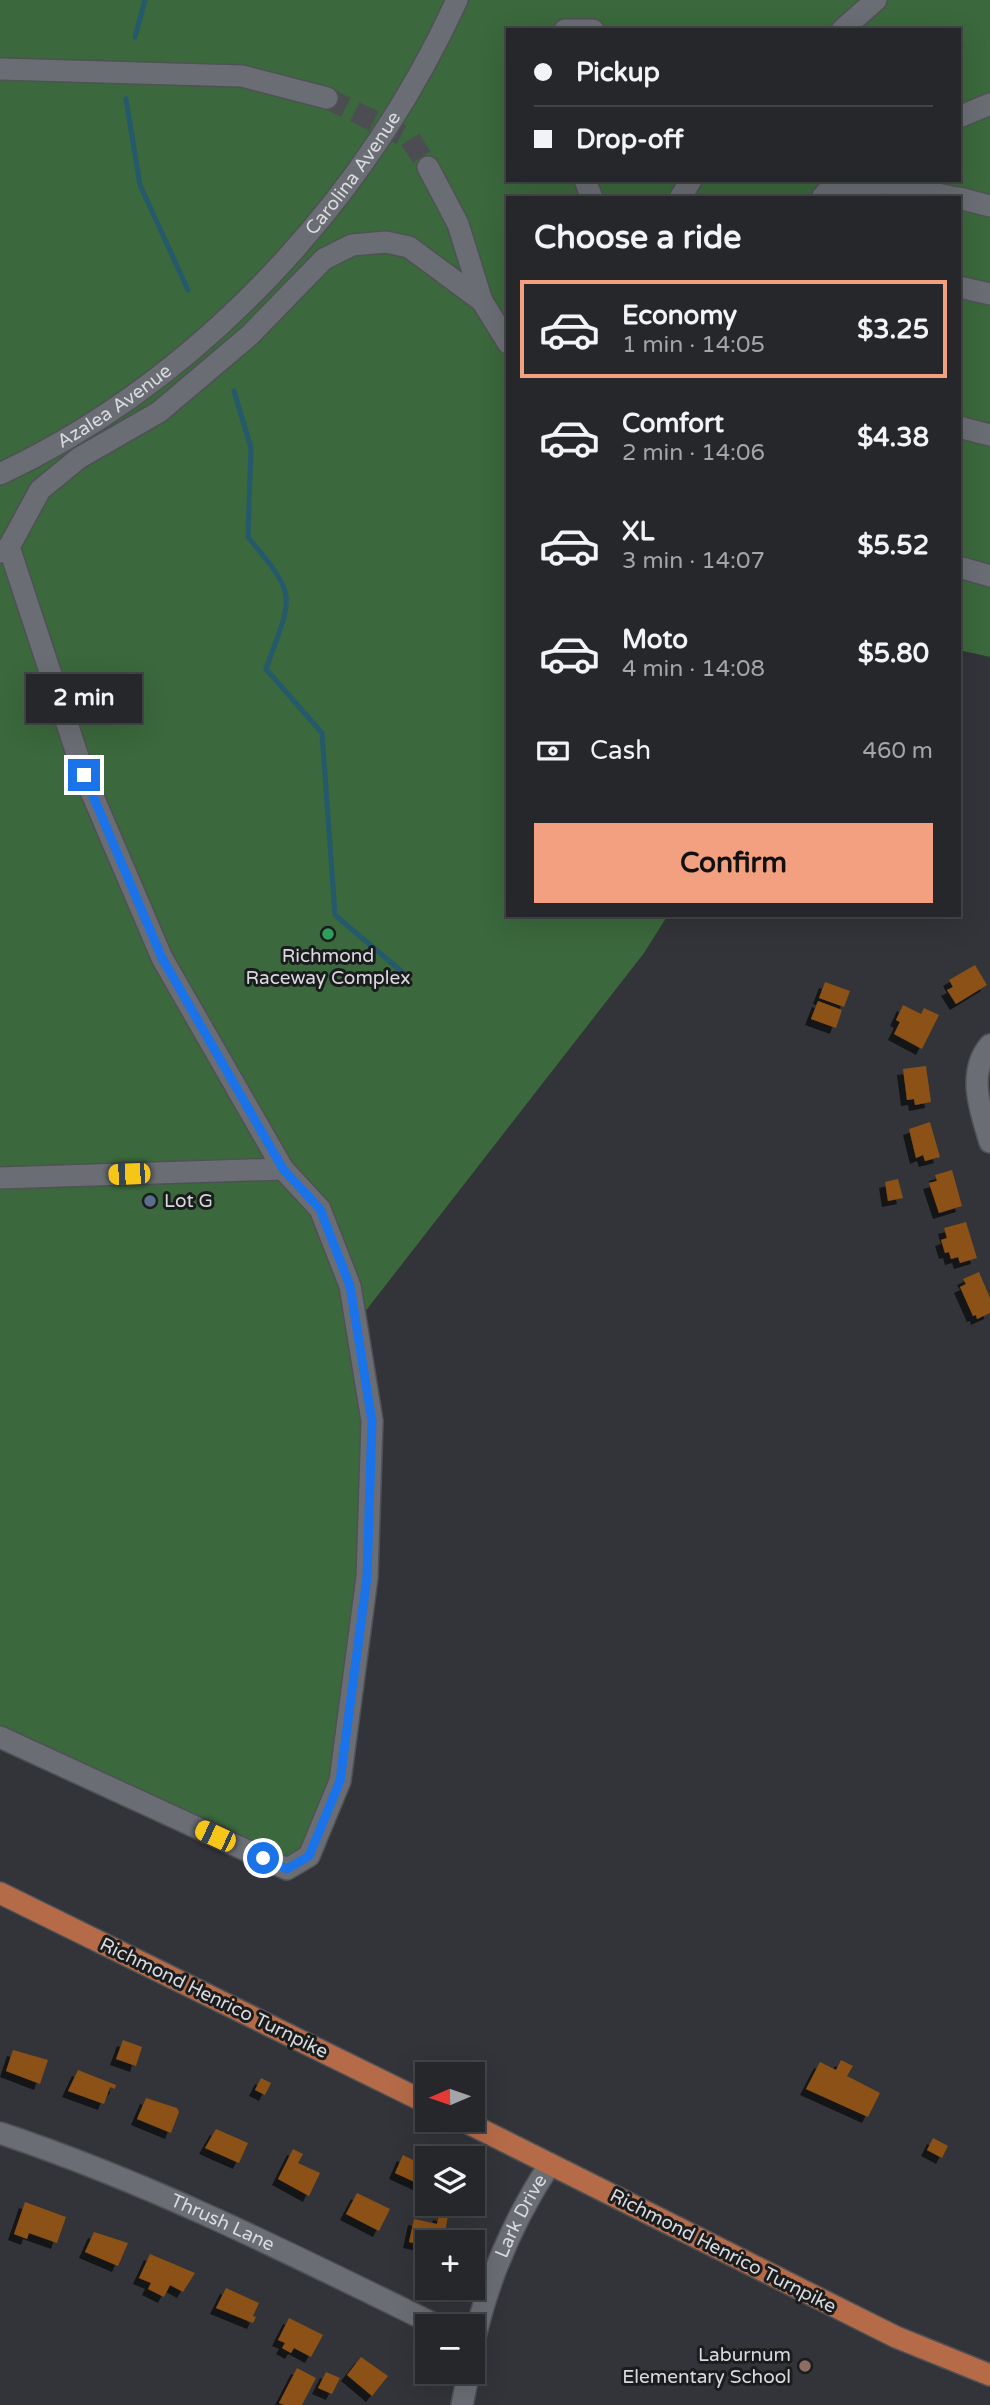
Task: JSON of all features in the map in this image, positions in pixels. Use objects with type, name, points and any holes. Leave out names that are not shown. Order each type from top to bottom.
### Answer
[{"type":"main road","name":"Richmond Henrico Turnpike","points":[[0,1893],[415,2097]]},
{"type":"main road","name":"Richmond Henrico Turnpike","points":[[485,2132],[896,2337],[990,2375]]},
{"type":"street","name":"Carolina Avenue","points":[[219,326],[288,256],[332,204],[428,60],[457,0]]},
{"type":"street","points":[[844,28],[877,0]]},
{"type":"street","points":[[0,69],[242,76],[327,98]]},
{"type":"street","points":[[961,116],[990,104]]},
{"type":"street","points":[[428,167],[458,224],[482,301],[506,340]]},
{"type":"street","points":[[830,188],[887,183],[948,196]]},
{"type":"street","points":[[961,199],[990,205]]},
{"type":"street","points":[[0,1737],[287,1869],[309,1856],[340,1781],[367,1577],[372,1421],[350,1286],[320,1209],[283,1169],[162,958],[84,775],[5,550],[40,490],[79,458],[159,412],[250,335],[324,259],[352,245],[386,242],[409,247],[482,301]]},
{"type":"street","points":[[961,287],[990,294]]},
{"type":"street","name":"Azalea Avenue","points":[[0,474],[111,410],[219,326]]},
{"type":"street","points":[[961,428],[990,435]]},
{"type":"street","points":[[961,568],[990,576]]},
{"type":"street","points":[[990,1045],[980,1064],[977,1098],[990,1142]]},
{"type":"street","points":[[0,1178],[283,1169]]},
{"type":"street","name":"Thrush Lane","points":[[0,2133],[79,2160],[219,2218],[415,2315]]},
{"type":"street","name":"Lark Drive","points":[[482,2314],[508,2236],[522,2206],[550,2164]]},
{"type":"street","points":[[462,2405],[466,2384]]},
{"type":"green space","name":"Richmond Raceway Complex","points":[[0,0],[990,0],[990,657],[961,650],[961,196],[506,196],[506,917],[667,917],[644,953],[364,1313],[362,1532],[334,1804],[289,1875],[0,1741]]},
{"type":"building","points":[[975,965],[987,985],[956,1004],[947,990],[953,987],[949,980]]},
{"type":"building","points":[[825,982],[850,991],[844,1007],[819,998]]},
{"type":"building","points":[[818,1001],[842,1010],[836,1028],[811,1019]]},
{"type":"building","points":[[903,1005],[921,1014],[924,1008],[939,1015],[922,1049],[894,1034],[900,1022],[896,1020]]},
{"type":"building","points":[[926,1066],[931,1102],[915,1105],[914,1099],[907,1100],[903,1069]]},
{"type":"building","points":[[930,1122],[940,1157],[925,1161],[923,1155],[916,1158],[909,1129]]},
{"type":"building","points":[[952,1170],[962,1206],[939,1213],[929,1183],[937,1181],[935,1175]]},
{"type":"building","points":[[898,1179],[903,1198],[888,1201],[885,1182]]},
{"type":"building","points":[[966,1222],[977,1258],[960,1263],[958,1257],[951,1259],[949,1252],[945,1253],[941,1240],[947,1238],[944,1228]]},
{"type":"building","points":[[979,1272],[990,1298],[990,1313],[977,1319],[976,1315],[973,1316],[960,1287],[966,1284],[963,1279]]},
{"type":"building","points":[[123,2040],[142,2047],[136,2066],[116,2059]]},
{"type":"building","points":[[13,2050],[48,2060],[40,2084],[6,2071]]},
{"type":"building","points":[[841,2060],[853,2066],[847,2076],[880,2093],[868,2117],[806,2089],[820,2062],[836,2070]]},
{"type":"building","points":[[78,2070],[116,2085],[115,2089],[110,2087],[104,2104],[68,2091]]},
{"type":"building","points":[[261,2078],[271,2083],[265,2095],[255,2090]]},
{"type":"building","points":[[146,2098],[177,2108],[179,2112],[171,2133],[137,2119]]},
{"type":"building","points":[[216,2129],[248,2143],[239,2163],[205,2148]]},
{"type":"building","points":[[933,2138],[948,2146],[942,2158],[927,2150]]},
{"type":"building","points":[[293,2149],[303,2154],[298,2163],[320,2173],[309,2196],[278,2179]]},
{"type":"building","points":[[403,2155],[415,2161],[415,2182],[395,2173]]},
{"type":"building","points":[[357,2193],[390,2209],[379,2231],[346,2214]]},
{"type":"building","points":[[25,2202],[66,2217],[57,2243],[29,2233],[27,2239],[14,2234]]},
{"type":"building","points":[[439,2216],[448,2216],[445,2230],[415,2230],[415,2243],[409,2242],[414,2219],[437,2224]]},
{"type":"building","points":[[94,2232],[128,2243],[118,2266],[85,2252]]},
{"type":"building","points":[[150,2254],[195,2273],[183,2292],[170,2285],[164,2297],[148,2289],[151,2283],[139,2278]]},
{"type":"building","points":[[226,2288],[259,2303],[253,2323],[216,2308]]},
{"type":"building","points":[[289,2318],[323,2335],[311,2357],[294,2348],[291,2353],[282,2348],[285,2343],[278,2340]]},
{"type":"building","points":[[361,2357],[388,2376],[372,2396],[347,2375]]},
{"type":"building","points":[[297,2368],[316,2378],[302,2405],[279,2403]]},
{"type":"building","points":[[326,2372],[340,2378],[332,2394],[318,2388]]},
{"type":"waterway","points":[[135,37],[145,0]]},
{"type":"waterway","points":[[126,99],[140,185],[188,290]]},
{"type":"waterway","points":[[234,391],[251,448],[248,537],[276,573],[286,598],[281,626],[266,669],[322,733],[335,915],[407,976]]},
{"type":"tunnel","points":[[327,98],[410,139],[428,167]]},
{"type":"place","name":"Richmond Raceway Complex","points":[[328,934]]},
{"type":"place","name":"Lot G","points":[[150,1201]]},
{"type":"place","name":"Laburnum Elementary School","points":[[805,2366]]},
{"type":"route","points":[[84,775],[162,958],[233,1077],[283,1169],[320,1209],[350,1286],[364,1367],[372,1421],[367,1577],[340,1781],[309,1856],[287,1869],[263,1858]]}]
